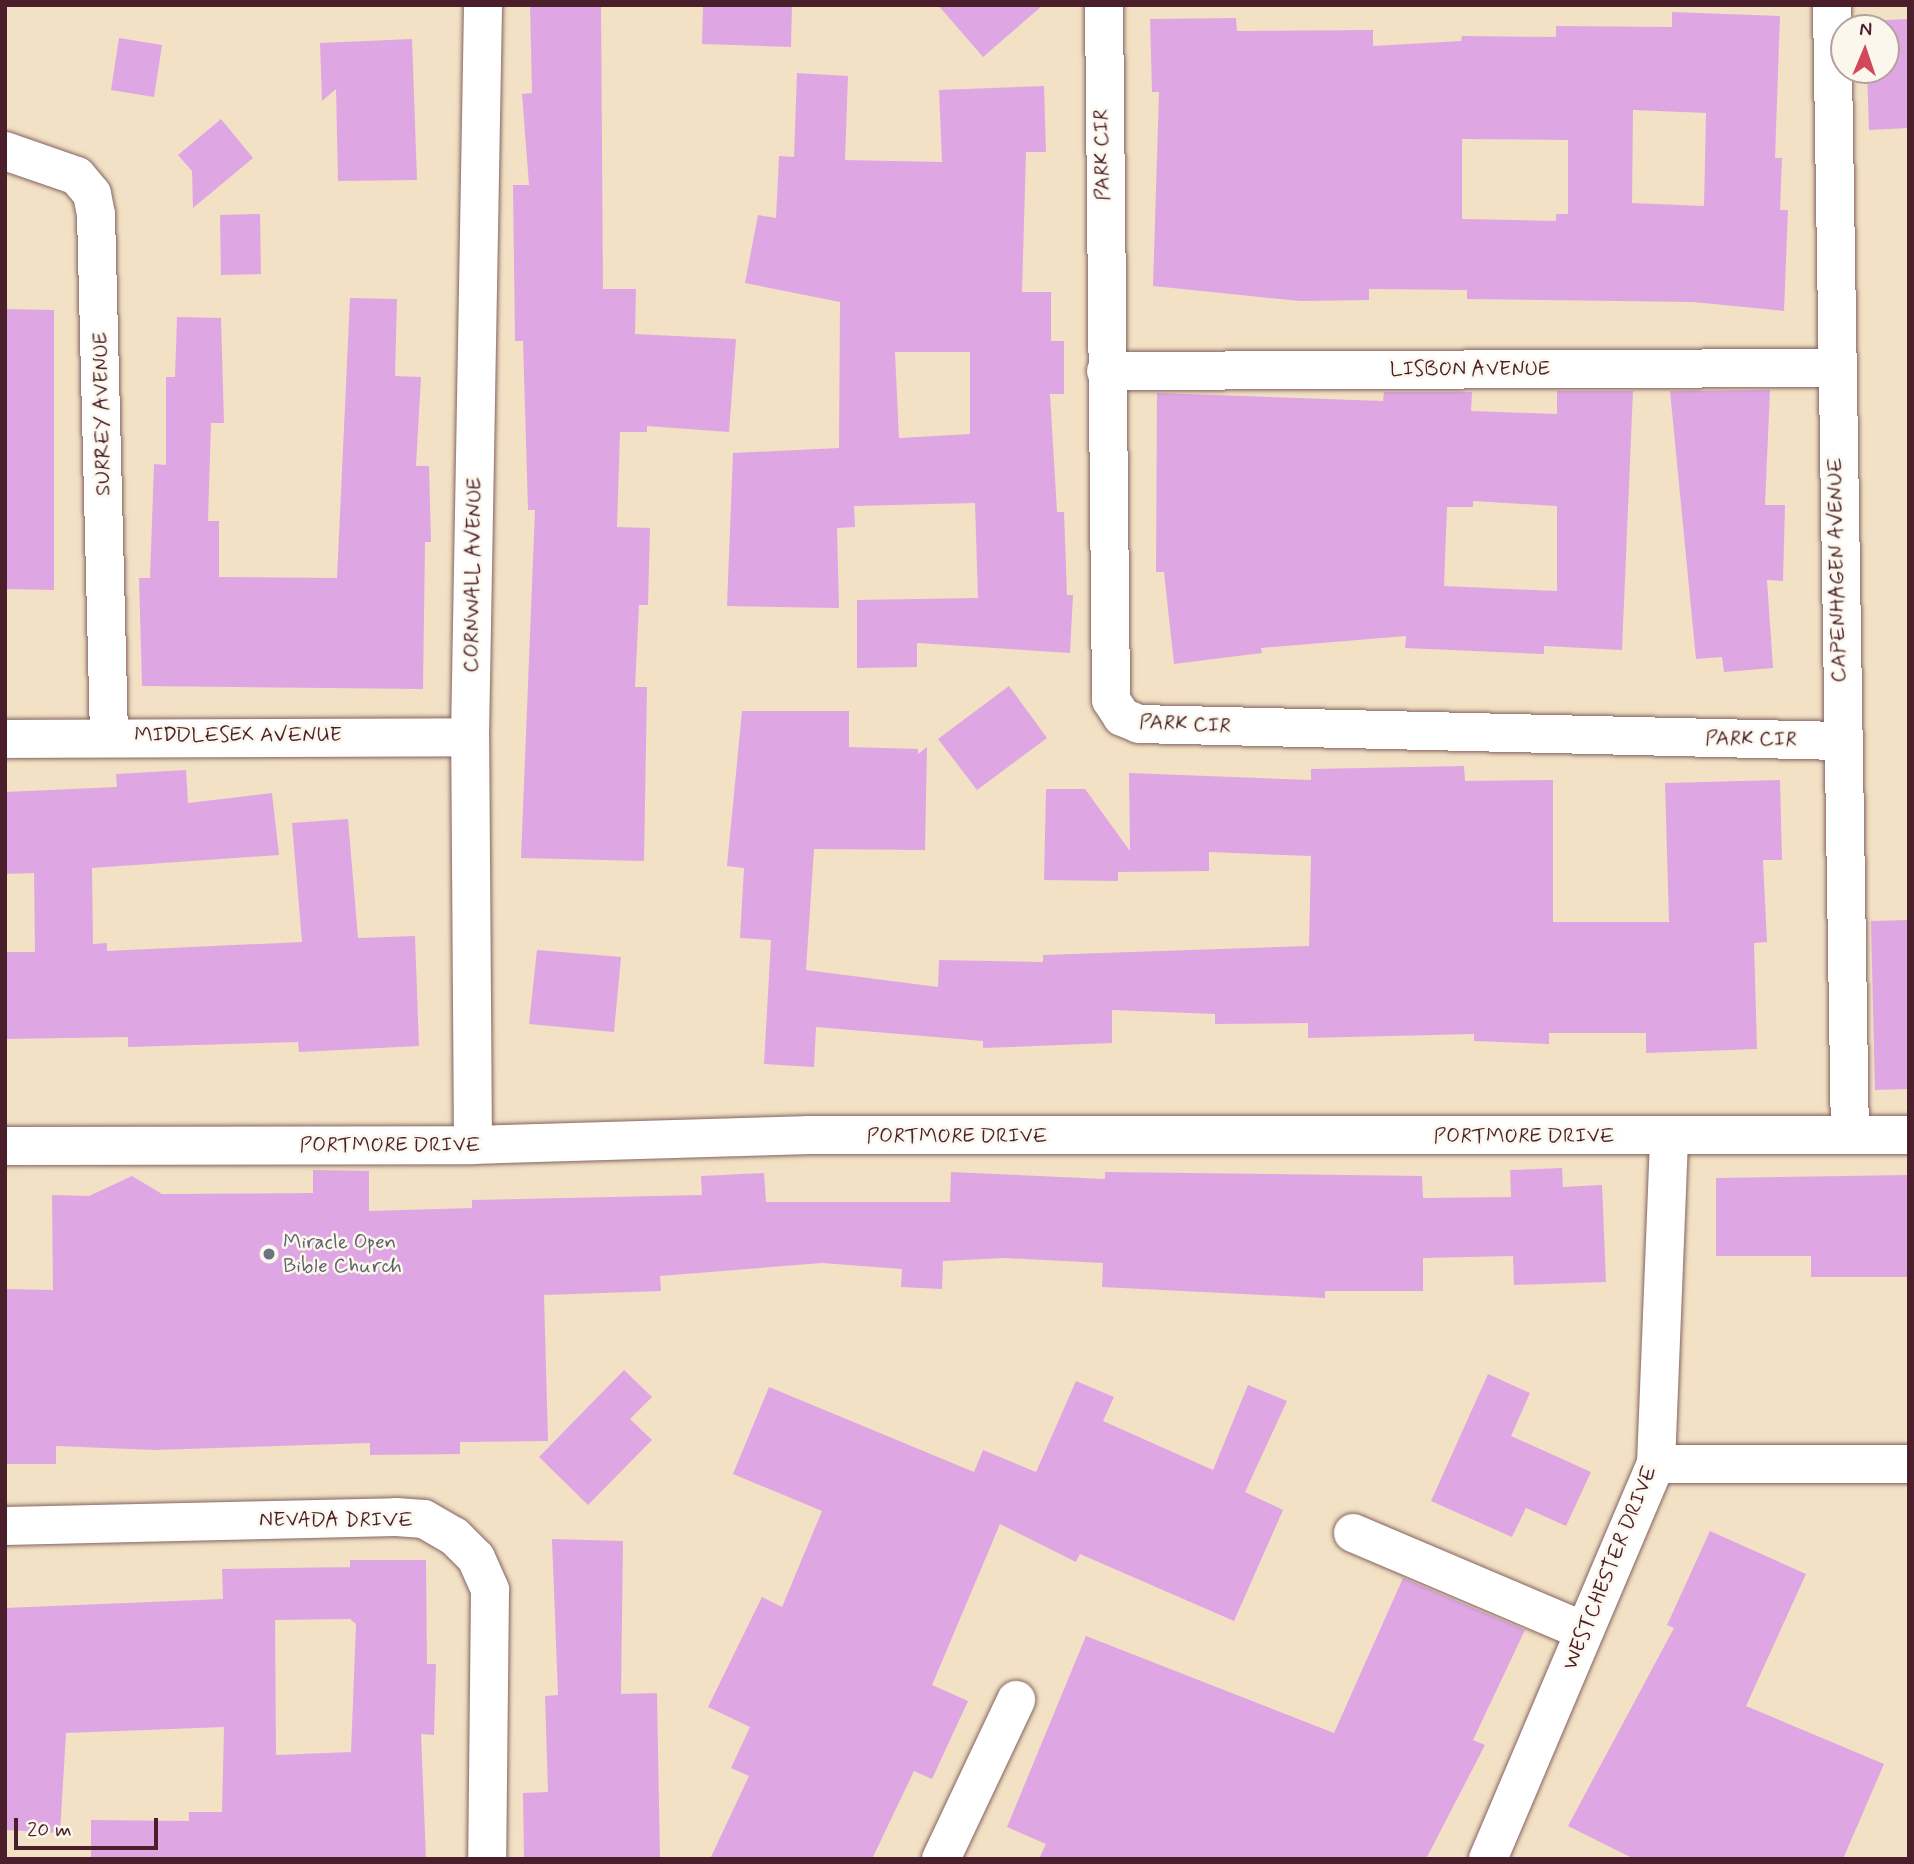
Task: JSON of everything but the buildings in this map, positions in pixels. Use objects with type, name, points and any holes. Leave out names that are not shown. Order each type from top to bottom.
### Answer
[{"type":"street","name":"CORNWALL AVENUE","points":[[474,1145],[470,737],[483,5]]},
{"type":"street","name":"PARK CIR","points":[[1104,5],[1105,370],[1111,699],[1122,717],[1139,724],[1839,741]]},
{"type":"street","name":"CAPENHAGEN AVENUE","points":[[1832,5],[1839,741],[1850,1135]]},
{"type":"street","name":"SURREY AVENUE","points":[[5,151],[77,176],[92,194],[96,215],[109,734]]},
{"type":"street","name":"LISBON AVENUE","points":[[1105,370],[1835,368]]},
{"type":"street","name":"MIDDLESEX AVENUE","points":[[5,739],[109,734],[470,737]]},
{"type":"street","name":"PORTMORE DRIVE","points":[[5,1146],[474,1145],[811,1135],[1909,1135]]},
{"type":"street","name":"WESTCHESTER DRIVE","points":[[1488,1859],[1656,1464],[1669,1136]]},
{"type":"street","points":[[1656,1464],[1909,1464]]},
{"type":"street","name":"NEVADA DRIVE","points":[[5,1526],[396,1517],[424,1519],[454,1536],[476,1558],[490,1590],[487,1859]]},
{"type":"street","points":[[1353,1533],[1584,1631]]},
{"type":"street","points":[[941,1859],[1016,1700]]},
{"type":"place","name":"Miracle Open Bible Church","points":[[269,1254]]}]
